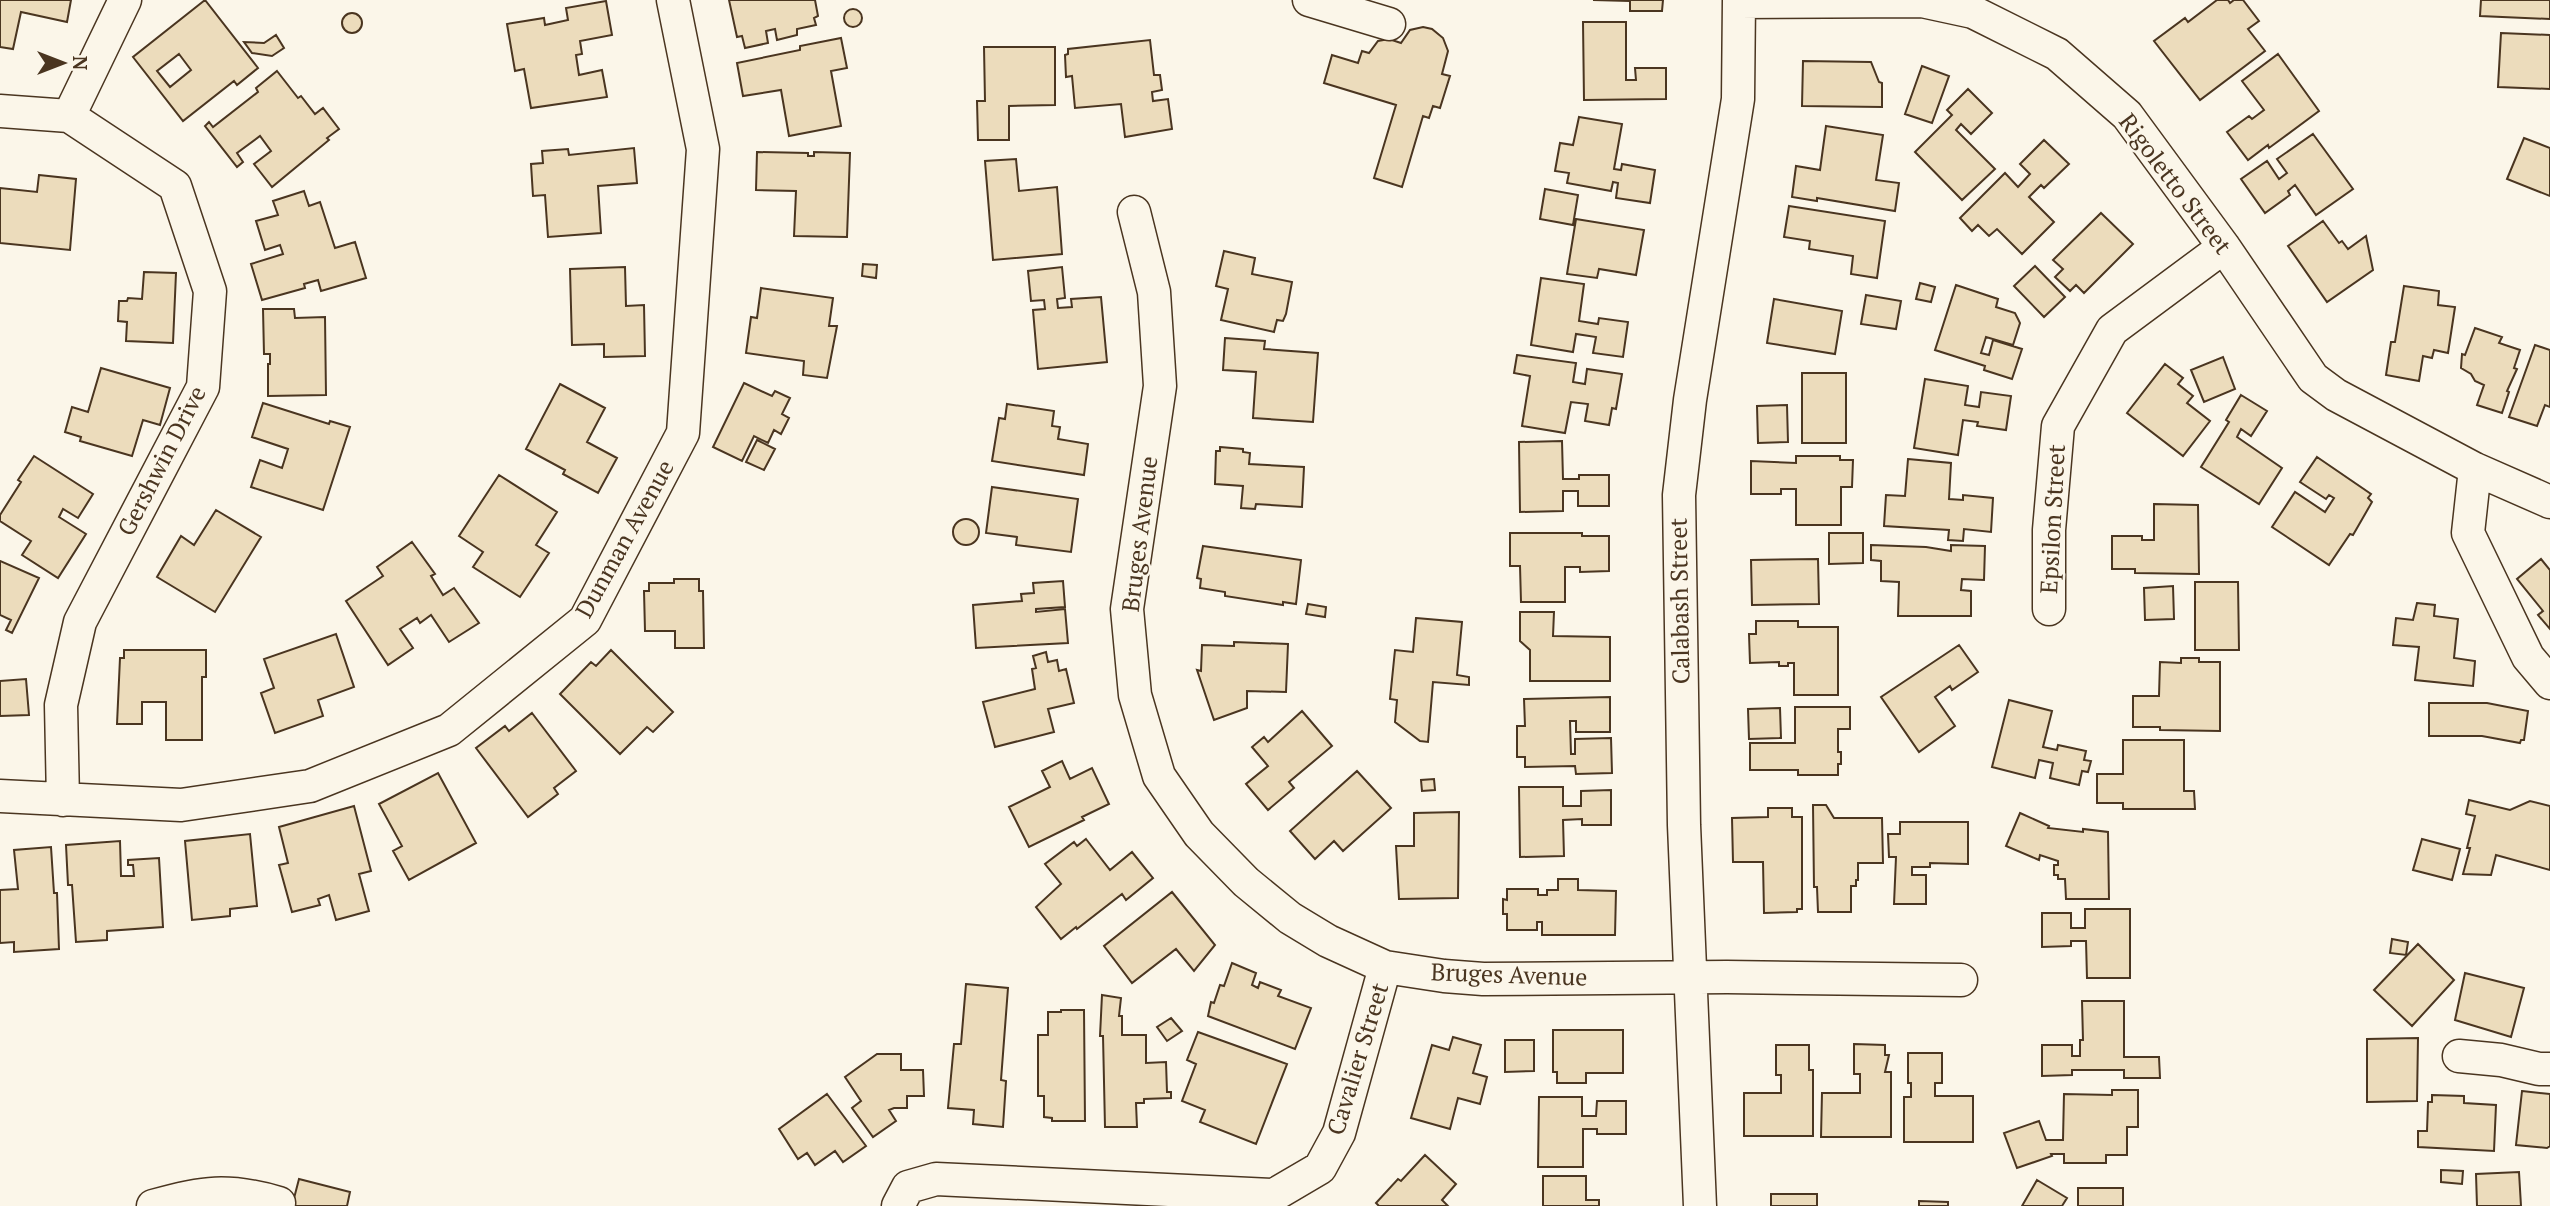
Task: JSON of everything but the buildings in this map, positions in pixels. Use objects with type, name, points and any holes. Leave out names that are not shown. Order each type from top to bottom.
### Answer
[{"type":"street","points":[[69,116],[125,0]]},
{"type":"street","name":"Dunman Avenue","points":[[0,796],[181,805],[310,786],[449,730],[585,620],[683,433],[703,149],[673,0]]},
{"type":"street","points":[[1309,0],[1389,24]]},
{"type":"street","name":"Rigoletto Street","points":[[1739,1],[1922,1],[1973,12],[2057,54],[2127,115],[2224,247],[2313,378],[2336,395],[2475,469],[2550,502]]},
{"type":"street","name":"Calabash Street","points":[[1700,1206],[1684,825],[1679,495],[1690,400],[1738,99],[1739,1]]},
{"type":"street","name":"Gershwin Drive","points":[[0,111],[69,116],[175,186],[209,291],[203,387],[80,622],[61,705],[63,800]]},
{"type":"street","name":"Bruges Avenue","points":[[1134,212],[1154,292],[1160,386],[1127,609],[1135,695],[1159,776],[1199,834],[1246,882],[1290,918],[1328,941],[1385,967],[1444,976],[1483,979],[1690,977],[1961,980]]},
{"type":"street","name":"Epsilon Street","points":[[2049,609],[2049,530],[2058,426],[2112,330],[2224,247]]},
{"type":"street","points":[[2475,469],[2468,533],[2528,657],[2550,682]]},
{"type":"street","name":"Cavalier Street","points":[[898,1206],[908,1187],[936,1179],[1275,1195],[1320,1168],[1339,1133],[1385,967]]},
{"type":"street","points":[[2459,1056],[2550,1069]]},
{"type":"street","points":[[153,1206],[195,1194],[219,1192],[251,1195],[279,1203]]}]
